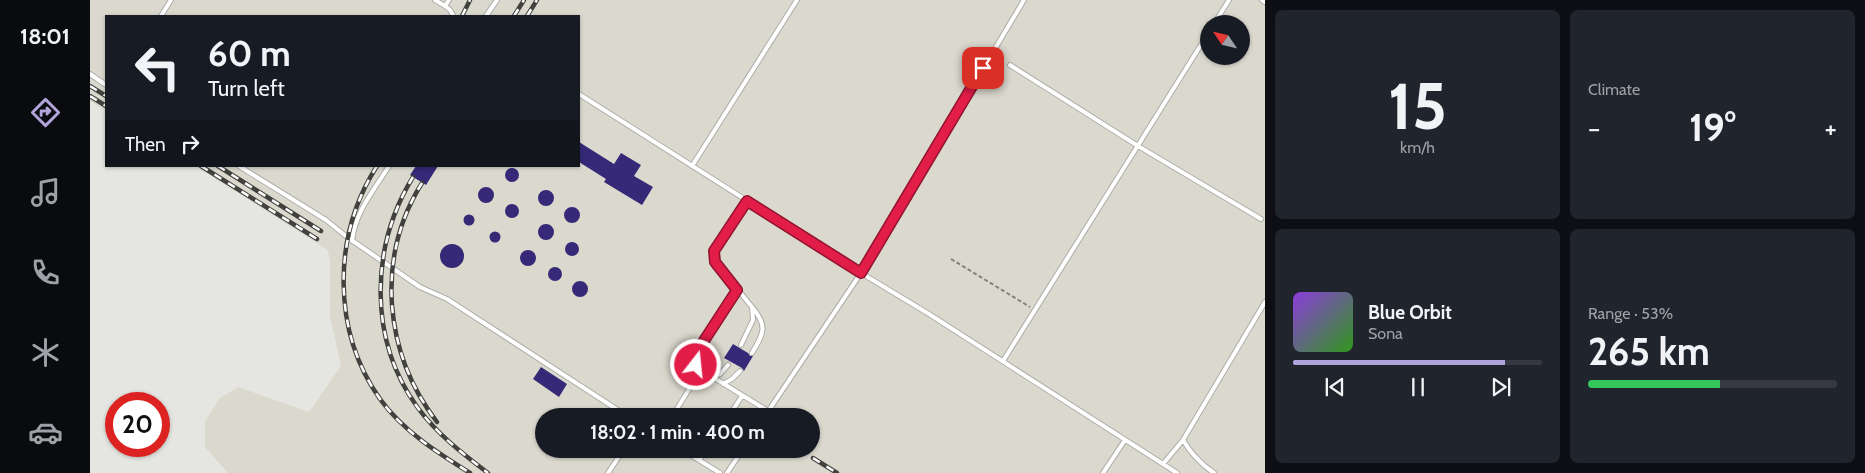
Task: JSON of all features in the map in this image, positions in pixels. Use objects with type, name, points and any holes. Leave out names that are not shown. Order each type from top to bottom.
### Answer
[{"type":"lane","points":[[162,15],[171,0]]},
{"type":"lane","points":[[435,0],[450,10],[453,15]]},
{"type":"lane","points":[[445,6],[449,0]]},
{"type":"lane","points":[[487,15],[497,0]]},
{"type":"lane","points":[[692,166],[797,0]]},
{"type":"lane","points":[[770,408],[861,273],[1024,0]]},
{"type":"lane","points":[[1220,15],[1229,0]]},
{"type":"lane","points":[[1003,361],[1200,46]]},
{"type":"lane","points":[[1010,66],[1138,146],[1261,219]]},
{"type":"lane","points":[[90,74],[105,84]]},
{"type":"lane","points":[[580,95],[1177,473]]},
{"type":"lane","points":[[241,167],[326,220],[352,241],[420,287],[447,299],[615,408]]},
{"type":"lane","points":[[352,241],[354,226],[360,212],[388,167]]},
{"type":"lane","points":[[747,201],[715,247],[713,254],[715,262],[761,317],[764,326],[761,338],[752,353]]},
{"type":"lane","points":[[737,290],[696,353],[696,365],[722,384],[763,408]]},
{"type":"lane","points":[[1163,464],[1183,440],[1265,302]]},
{"type":"lane","points":[[741,345],[754,320],[752,307]]},
{"type":"lane","points":[[711,376],[720,374],[728,365]]},
{"type":"lane","points":[[677,408],[701,370]]},
{"type":"lane","points":[[722,384],[732,379],[740,371]]},
{"type":"lane","points":[[734,408],[742,396]]},
{"type":"lane","points":[[1103,473],[1125,440]]},
{"type":"lane","points":[[1183,440],[1201,464],[1214,473]]},
{"type":"lane","points":[[608,473],[618,458]]},
{"type":"lane","points":[[697,458],[720,473]]},
{"type":"lane","points":[[727,473],[737,458]]},
{"type":"path","points":[[951,259],[1034,310]]},
{"type":"shaded area","points":[[90,0],[1265,0],[1265,473],[228,473],[205,447],[205,422],[219,399],[238,387],[309,412],[341,366],[330,316],[330,263],[328,250],[197,167],[580,167],[580,15],[105,15],[105,110],[90,101]]},
{"type":"building","points":[[580,143],[614,164],[621,153],[641,165],[634,176],[653,187],[642,205],[604,182],[606,179],[580,163]]},
{"type":"building","points":[[415,167],[437,167],[426,185],[410,175]]},
{"type":"building","points":[[509,168],[515,168],[519,175],[515,182],[509,182],[505,178],[505,172]]},
{"type":"building","points":[[486,187],[492,189],[494,195],[492,201],[486,203],[480,201],[478,195],[480,189]]},
{"type":"building","points":[[546,190],[552,192],[554,198],[552,204],[546,206],[540,204],[538,198],[540,192]]},
{"type":"building","points":[[509,204],[515,204],[519,211],[515,218],[509,218],[505,214],[505,208]]},
{"type":"building","points":[[572,207],[578,209],[580,215],[578,221],[572,223],[566,221],[564,215],[566,209]]},
{"type":"building","points":[[467,215],[471,215],[474,220],[473,224],[467,225],[464,222],[464,218]]},
{"type":"building","points":[[546,224],[554,232],[546,240],[538,232]]},
{"type":"building","points":[[493,232],[497,232],[500,237],[499,241],[493,242],[490,239],[490,235]]},
{"type":"building","points":[[572,242],[577,244],[579,249],[577,254],[572,256],[567,254],[565,249],[567,244]]},
{"type":"building","points":[[452,244],[460,248],[464,256],[460,264],[452,268],[444,264],[440,256],[444,248]]},
{"type":"building","points":[[528,250],[536,258],[528,266],[520,258]]},
{"type":"building","points":[[552,267],[558,267],[562,274],[558,281],[552,281],[548,277],[548,271]]},
{"type":"building","points":[[580,281],[586,283],[588,289],[586,295],[580,297],[574,295],[572,289],[574,283]]},
{"type":"building","points":[[733,344],[750,356],[753,356],[744,371],[724,358]]},
{"type":"building","points":[[541,367],[567,384],[559,397],[533,379]]},
{"type":"railway","points":[[462,15],[470,0]]},
{"type":"railway","points":[[515,15],[524,0]]},
{"type":"railway","points":[[528,15],[537,0]]},
{"type":"railway","points":[[90,86],[105,95]]},
{"type":"railway","points":[[90,96],[105,105]]},
{"type":"railway","points":[[203,167],[317,239]]},
{"type":"railway","points":[[220,167],[321,231]]},
{"type":"railway","points":[[376,167],[362,193],[352,222],[346,253],[344,283],[346,314],[353,344],[364,372],[389,411],[422,441],[470,473]]},
{"type":"railway","points":[[413,177],[399,204],[389,233],[383,263],[381,293],[383,323],[390,353],[402,381],[425,417],[451,443],[488,473]]},
{"type":"railway","points":[[422,183],[407,212],[397,242],[392,273],[392,305],[397,336],[406,366],[419,395],[437,422]]},
{"type":"railway","points":[[813,458],[837,473]]},
{"type":"route","points":[[696,365],[696,353],[737,290],[715,262],[713,258],[715,247],[747,201],[861,273],[983,68]]}]
